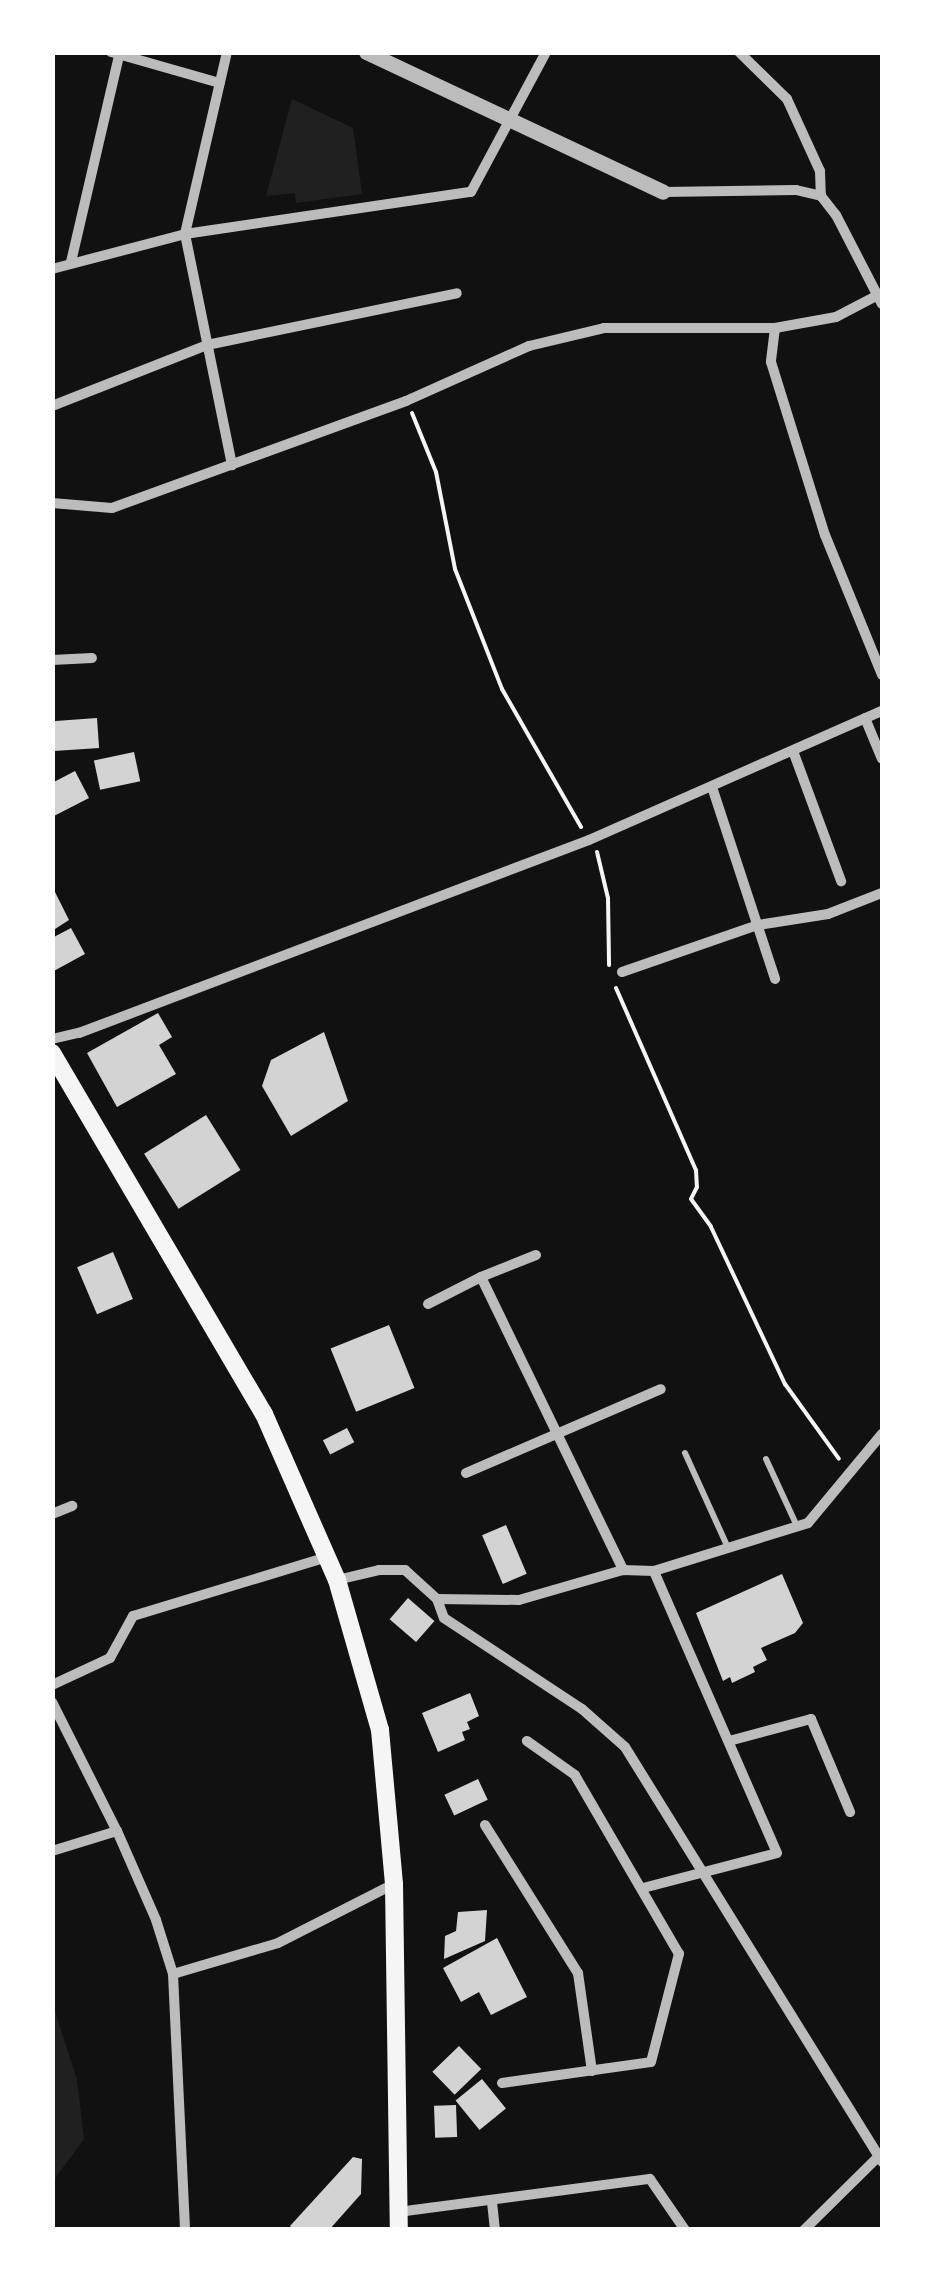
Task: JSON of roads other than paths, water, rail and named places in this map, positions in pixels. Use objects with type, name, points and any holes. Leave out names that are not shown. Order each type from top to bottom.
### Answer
[{"type":"main road","points":[[52,1053],[264,1414],[337,1580],[380,1730],[394,1884],[398,2221]]},
{"type":"street","points":[[227,52],[185,234],[232,464]]},
{"type":"street","points":[[366,52],[663,192],[796,190],[821,196]]},
{"type":"street","points":[[52,269],[185,234],[471,192],[546,52]]},
{"type":"street","points":[[70,262],[115,54],[220,82]]},
{"type":"street","points":[[52,502],[112,508],[406,401],[529,346],[604,328],[774,328],[836,317],[881,298],[836,215],[821,196],[820,171],[787,99],[744,54]]},
{"type":"street","points":[[52,406],[208,346],[456,293]]},
{"type":"street","points":[[774,328],[771,362],[776,379],[826,534],[882,674]]},
{"type":"street","points":[[52,660],[92,658]]},
{"type":"street","points":[[52,1039],[79,1033],[589,840],[882,711]]},
{"type":"street","points":[[865,718],[882,759]]},
{"type":"street","points":[[793,751],[840,881]]},
{"type":"street","points":[[712,787],[776,979]]},
{"type":"street","points":[[616,972],[758,925],[828,914],[882,893]]},
{"type":"street","points":[[428,1304],[536,1255]]},
{"type":"street","points":[[481,1277],[623,1570]]},
{"type":"street","points":[[466,1473],[661,1388]]},
{"type":"street","points":[[437,1598],[520,1600],[623,1570],[654,1571],[808,1523],[882,1434]]},
{"type":"street","points":[[52,1514],[72,1506]]},
{"type":"street","points":[[52,1684],[110,1658],[133,1616],[328,1557]]},
{"type":"street","points":[[337,1580],[378,1570],[405,1570],[437,1598],[444,1618],[582,1709],[625,1748],[881,2156],[804,2230]]},
{"type":"street","points":[[643,1888],[777,1852],[654,1571]]},
{"type":"street","points":[[52,1702],[117,1831],[156,1920],[172,1974],[185,2230]]},
{"type":"street","points":[[728,1742],[811,1719],[850,1812]]},
{"type":"street","points":[[502,2083],[651,2062],[679,1954],[574,1775],[527,1741]]},
{"type":"street","points":[[485,1825],[578,1973],[592,2071]]},
{"type":"street","points":[[52,1851],[117,1831]]},
{"type":"street","points":[[172,1974],[278,1943],[394,1884]]},
{"type":"street","points":[[398,2221],[492,2202],[650,2179],[685,2230]]},
{"type":"street","points":[[492,2202],[495,2230]]},
{"type":"lane","points":[[685,1454],[728,1548]]},
{"type":"lane","points":[[766,1459],[797,1526]]}]
